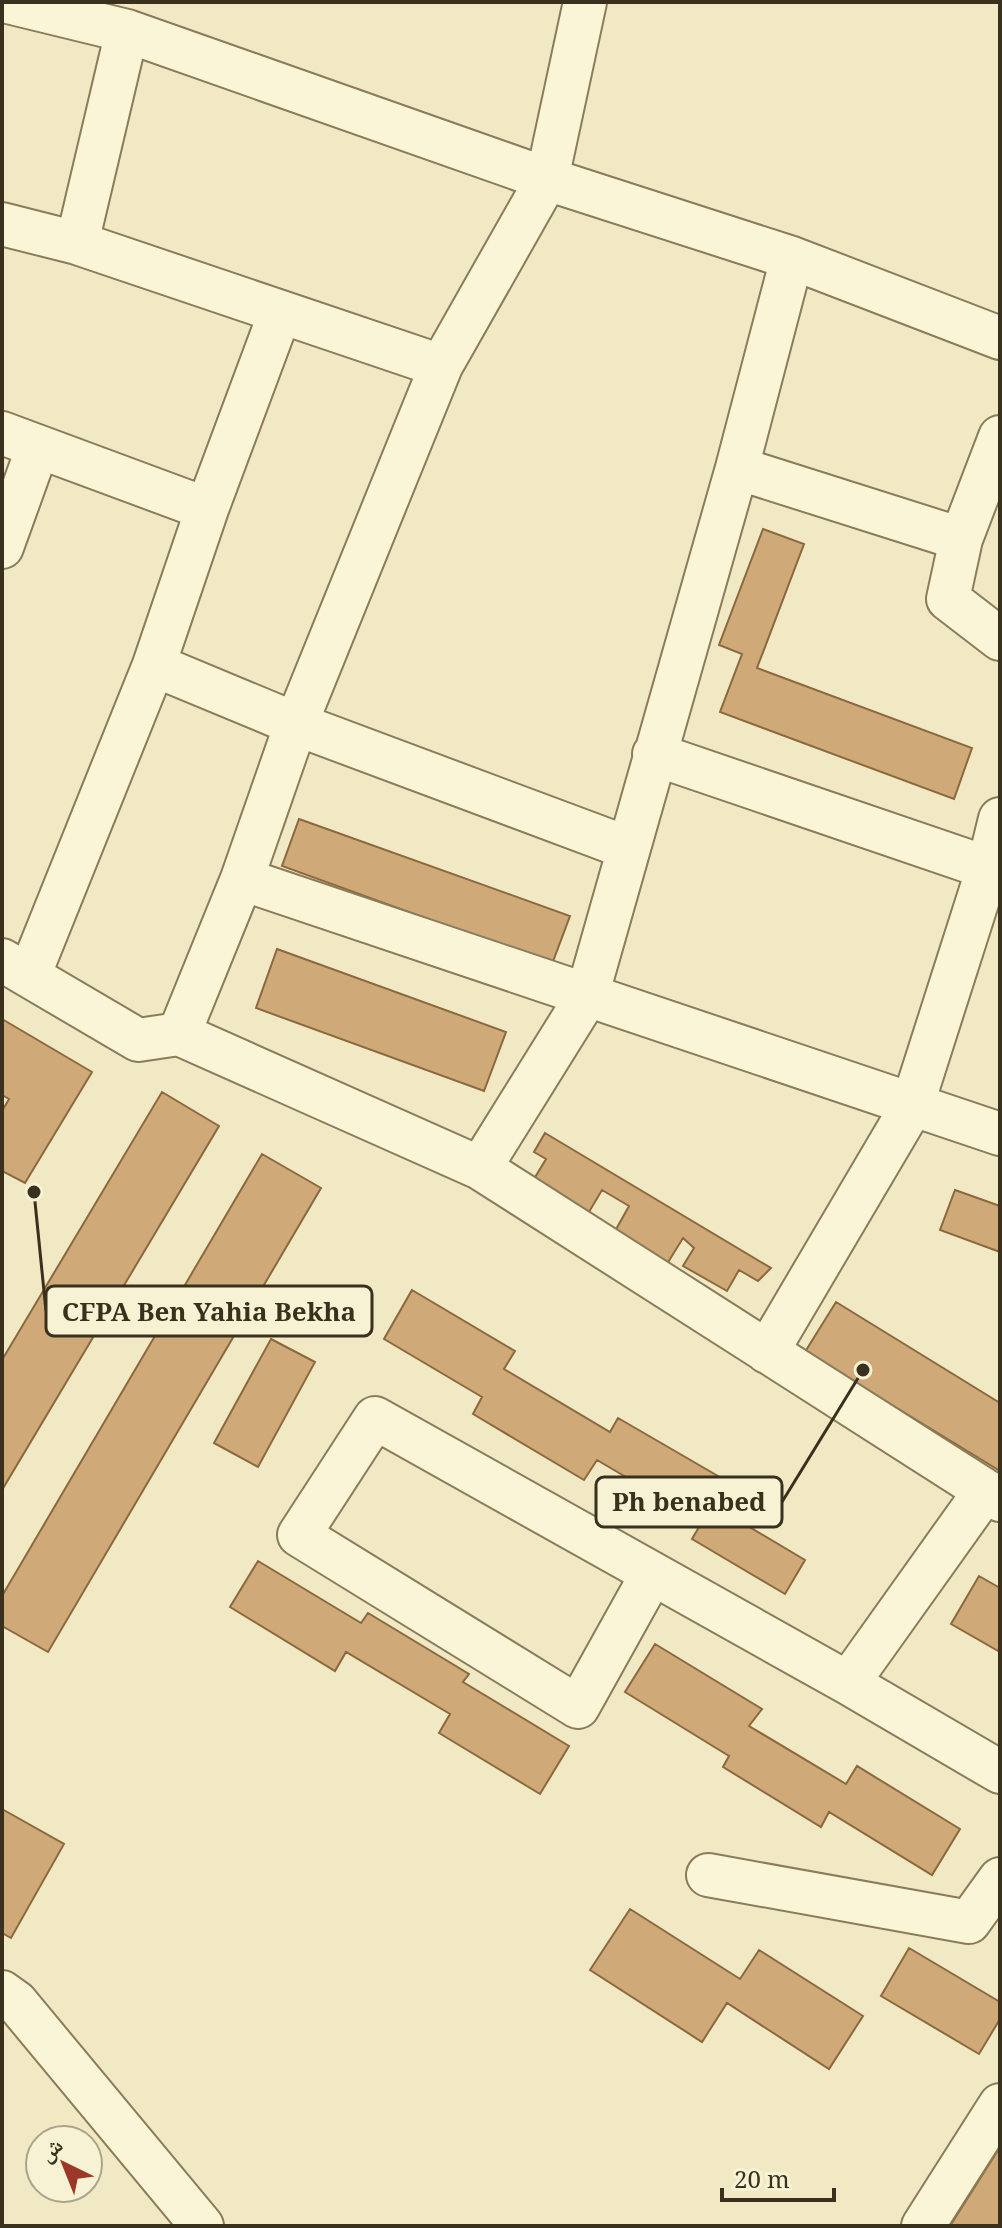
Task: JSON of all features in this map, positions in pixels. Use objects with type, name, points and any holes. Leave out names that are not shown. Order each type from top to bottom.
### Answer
[{"type":"street","points":[[8,2],[127,31],[547,179],[792,258],[1000,338]]},
{"type":"street","points":[[179,1034],[242,879],[296,724],[441,366],[547,179],[585,2]]},
{"type":"street","points":[[77,243],[127,31]]},
{"type":"street","points":[[2,224],[77,243],[441,366]]},
{"type":"street","points":[[480,1168],[587,996],[737,468],[792,258]]},
{"type":"street","points":[[280,313],[207,509],[154,665],[16,968],[138,1040],[179,1034],[480,1168],[992,1496],[848,1683]]},
{"type":"street","points":[[1000,437],[961,539],[948,599],[1000,639]]},
{"type":"street","points":[[2,547],[20,440],[207,509]]},
{"type":"street","points":[[737,468],[961,539]]},
{"type":"street","points":[[154,665],[296,724],[628,848]]},
{"type":"street","points":[[654,754],[994,870]]},
{"type":"street","points":[[767,1352],[912,1106],[994,870],[1000,819]]},
{"type":"street","points":[[242,879],[1000,1134]]},
{"type":"street","points":[[652,1574],[578,1707],[299,1535],[375,1418],[848,1683],[1000,1772]]},
{"type":"street","points":[[708,1875],[969,1922],[1000,1879]]},
{"type":"street","points":[[2,1992],[16,2002],[202,2226]]},
{"type":"street","points":[[923,2226],[1000,2105]]},
{"type":"building","points":[[763,529],[804,544],[757,668],[972,748],[954,799],[720,712],[742,654],[719,645]]},
{"type":"building","points":[[299,819],[570,916],[552,964],[282,866]]},
{"type":"building","points":[[277,949],[506,1032],[484,1091],[256,1008]]},
{"type":"building","points":[[2,1019],[92,1072],[25,1183],[2,1171],[2,1111],[9,1099],[2,1095]]},
{"type":"building","points":[[162,1092],[219,1126],[2,1490],[2,1360]]},
{"type":"building","points":[[545,1133],[771,1268],[758,1281],[739,1270],[727,1291],[683,1266],[694,1248],[683,1238],[667,1264],[614,1233],[629,1206],[602,1190],[586,1217],[531,1184],[546,1159],[534,1152]]},
{"type":"building","points":[[262,1154],[321,1188],[48,1652],[2,1626],[2,1596]]},
{"type":"building","points":[[955,1190],[1000,1206],[1000,1252],[940,1230]]},
{"type":"building","points":[[412,1290],[515,1351],[504,1369],[610,1432],[618,1418],[718,1476],[704,1500],[805,1560],[785,1594],[692,1539],[702,1522],[597,1460],[584,1480],[473,1414],[482,1397],[384,1339]]},
{"type":"building","points":[[836,1302],[1000,1403],[1000,1471],[805,1352]]},
{"type":"building","points":[[271,1339],[315,1362],[258,1467],[214,1443]]},
{"type":"building","points":[[258,1561],[361,1623],[368,1613],[469,1674],[463,1682],[569,1746],[540,1794],[439,1733],[450,1714],[346,1652],[335,1671],[230,1607]]},
{"type":"building","points":[[979,1576],[1000,1588],[1000,1652],[951,1624]]},
{"type":"building","points":[[655,1644],[762,1709],[749,1726],[846,1784],[857,1766],[960,1829],[932,1875],[829,1812],[821,1827],[723,1767],[729,1756],[625,1692]]},
{"type":"building","points":[[2,1809],[64,1844],[11,1938],[2,1933]]},
{"type":"building","points":[[630,1909],[740,1979],[759,1950],[863,2016],[829,2069],[727,2003],[702,2042],[590,1970]]},
{"type":"building","points":[[909,1948],[1000,2002],[1000,2019],[979,2054],[881,1996]]},
{"type":"building","points":[[1000,2147],[1000,2226],[950,2226]]},
{"type":"place","name":"CFPA Ben Yahia Bekha","points":[[34,1192]]},
{"type":"place","name":"Ph benabed","points":[[863,1370]]}]
